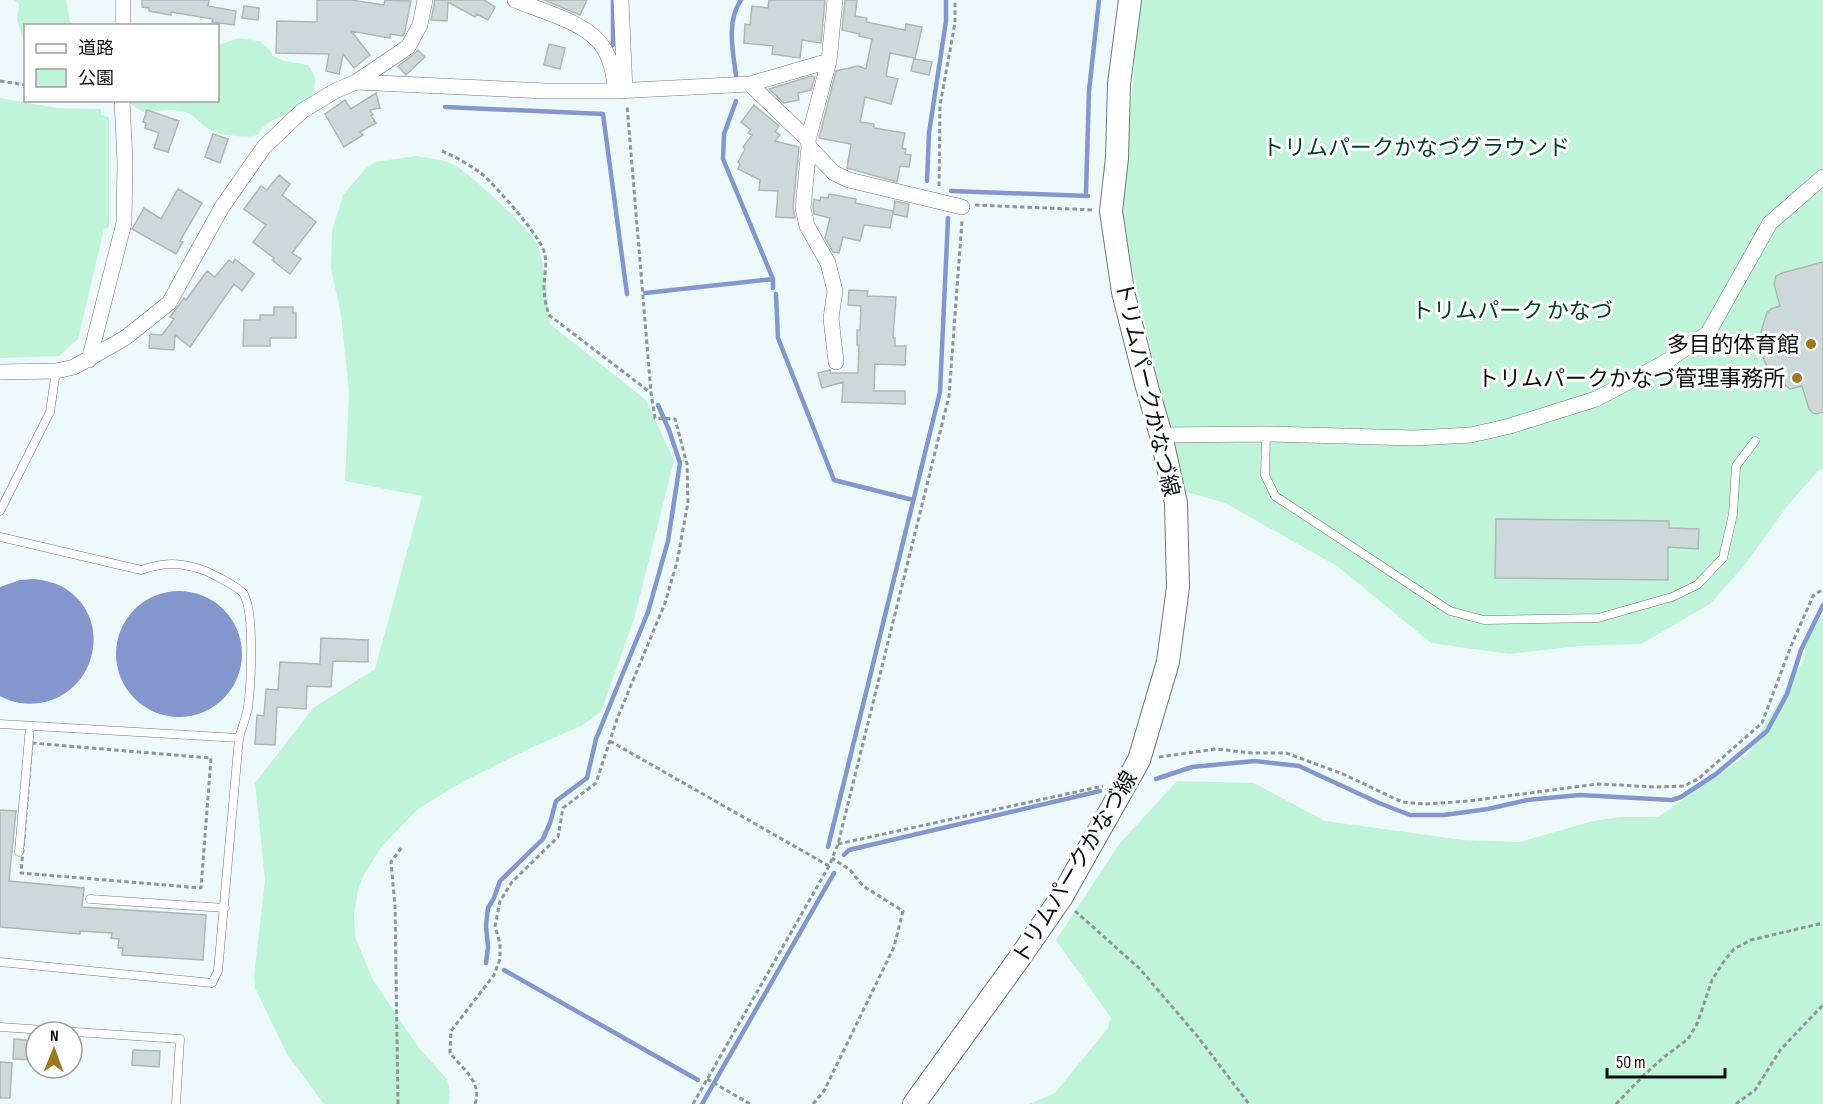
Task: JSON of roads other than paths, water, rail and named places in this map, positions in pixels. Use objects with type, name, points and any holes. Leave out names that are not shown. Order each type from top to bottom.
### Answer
[{"type":"main road","name":"トリムパークかなづ線","points":[[914,1104],[1061,898],[1139,760],[1168,662],[1178,587],[1176,503],[1161,435],[1123,292],[1111,210],[1119,84],[1130,0]]},
{"type":"street","points":[[123,0],[123,24]]},
{"type":"street","points":[[0,372],[57,371],[74,367],[125,338],[169,303],[222,207],[264,147],[302,111],[335,91],[356,82],[408,47],[420,25],[425,0]]},
{"type":"street","points":[[515,0],[581,26],[604,48],[621,91]]},
{"type":"street","points":[[621,0],[621,91]]},
{"type":"street","points":[[836,0],[829,62],[808,143],[803,208],[807,226],[828,263],[835,291],[831,318],[836,362]]},
{"type":"street","points":[[356,82],[545,91],[621,91],[750,84],[829,62]]},
{"type":"street","points":[[750,84],[834,173],[849,180],[967,206]]},
{"type":"street","points":[[89,360],[124,223],[125,162],[122,102]]},
{"type":"street","points":[[1161,435],[1266,434],[1414,438],[1471,435],[1596,399],[1664,363],[1708,333],[1770,223],[1823,177]]},
{"type":"lane","points":[[0,511],[50,412],[57,371]]},
{"type":"lane","points":[[1266,434],[1265,475],[1275,496],[1450,611],[1484,620],[1598,618],[1672,597],[1696,585],[1723,558],[1733,514],[1736,466],[1755,441]]},
{"type":"lane","points":[[0,537],[141,570],[155,565],[183,564],[212,573],[242,593],[249,615],[251,669],[248,709],[239,738],[218,971],[212,983],[0,962]]},
{"type":"lane","points":[[0,724],[239,738]]},
{"type":"lane","points":[[19,852],[30,726]]},
{"type":"lane","points":[[90,899],[225,908]]},
{"type":"lane","points":[[0,1027],[180,1039],[176,1104]]},
{"type":"water","points":[[34,579],[61,586],[78,599],[89,615],[93,633],[92,652],[86,670],[75,685],[60,697],[40,703],[24,704],[0,696],[0,587],[20,580]]},
{"type":"water","points":[[179,591],[203,596],[223,610],[237,630],[242,654],[237,678],[223,698],[203,712],[179,717],[155,712],[135,698],[121,678],[116,654],[121,630],[135,610],[155,596]]},
{"type":"waterway","points":[[613,0],[613,45]]},
{"type":"waterway","points":[[736,76],[732,27],[733,18],[741,0]]},
{"type":"waterway","points":[[927,181],[929,133],[946,21],[946,0]]},
{"type":"waterway","points":[[1086,192],[1089,91],[1099,0]]},
{"type":"waterway","points":[[736,101],[724,134],[723,159],[773,279]]},
{"type":"waterway","points":[[445,107],[603,114],[627,294]]},
{"type":"waterway","points":[[951,191],[1088,196]]},
{"type":"waterway","points":[[828,847],[940,392],[948,218]]},
{"type":"waterway","points":[[645,293],[773,279],[773,288]]},
{"type":"waterway","points":[[776,294],[778,338],[834,480],[913,500]]},
{"type":"waterway","points":[[486,963],[488,908],[500,881],[543,839],[556,801],[587,778],[596,739],[648,612],[668,541],[680,463],[658,405]]},
{"type":"waterway","points":[[1156,779],[1192,767],[1255,761],[1299,766],[1410,815],[1444,815],[1488,809],[1527,800],[1580,795],[1672,800],[1681,797],[1716,774],[1767,731],[1787,694],[1801,650],[1823,605]]},
{"type":"waterway","points":[[844,855],[849,850],[1100,791]]},
{"type":"waterway","points":[[702,1104],[834,873]]},
{"type":"waterway","points":[[504,970],[698,1080]]},
{"type":"place","name":"多目的体育館","points":[[1811,344]]},
{"type":"place","name":"トリムパークかなづ管理事務所","points":[[1797,378]]},
{"type":"park label","name":"トリムパークかなづグラウンド","points":[[1416,147]]},
{"type":"park label","name":"トリムパーク かなづ","points":[[1512,310]]}]
